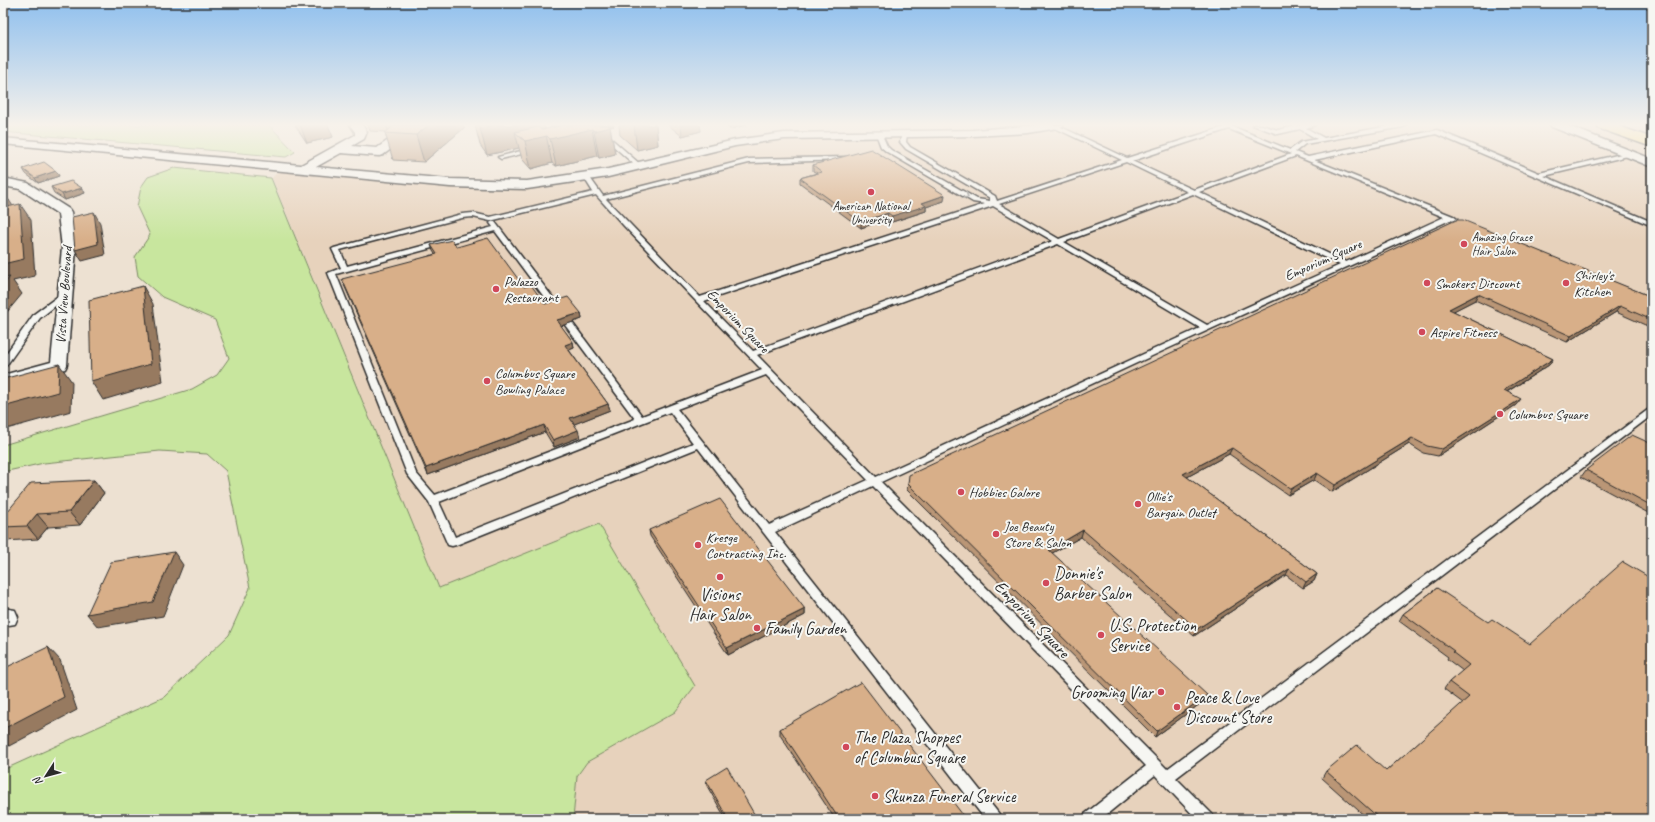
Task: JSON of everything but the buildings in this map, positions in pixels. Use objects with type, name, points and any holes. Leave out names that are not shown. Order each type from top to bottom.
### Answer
[{"type":"street","points":[[234,163],[450,183],[527,185],[586,176],[650,163]]},
{"type":"street","points":[[304,170],[315,163]]},
{"type":"street","name":"Vista View Boulevard","points":[[3,182],[24,186],[64,212],[68,248],[59,364],[3,380]]},
{"type":"lane","points":[[345,269],[336,249],[462,216],[474,215],[490,219],[741,163]]},
{"type":"lane","points":[[910,163],[975,201],[994,204],[1207,328]]},
{"type":"lane","points":[[935,163],[993,197],[994,204]]},
{"type":"lane","points":[[698,300],[1117,163]]},
{"type":"lane","points":[[1134,163],[1346,265]]},
{"type":"lane","points":[[751,354],[1193,192],[1266,163]]},
{"type":"lane","points":[[1319,163],[1464,223]]},
{"type":"lane","points":[[1511,163],[1652,224]]},
{"type":"lane","points":[[1539,175],[1589,163]]},
{"type":"lane","name":"Emporium Square","points":[[586,176],[599,195],[698,300],[1166,778]]},
{"type":"lane","name":"Emporium Square","points":[[767,531],[1451,217]]},
{"type":"lane","points":[[490,219],[556,307]]},
{"type":"lane","points":[[497,228],[332,273],[412,474],[433,500],[452,542],[699,444]]},
{"type":"lane","points":[[3,364],[37,316],[64,296]]},
{"type":"lane","points":[[568,324],[641,421]]},
{"type":"lane","points":[[433,500],[768,371]]},
{"type":"lane","points":[[672,409],[994,819]]},
{"type":"lane","points":[[1206,819],[1166,778],[1652,411]]},
{"type":"lane","points":[[1090,819],[1155,767]]},
{"type":"shaded area","points":[[648,163],[1652,163],[1652,819],[573,819],[577,776],[587,762],[675,712],[599,524],[439,588],[272,178],[281,168],[472,186],[575,179]]},
{"type":"green space","points":[[174,168],[271,178],[439,588],[599,524],[695,686],[675,712],[587,762],[577,776],[573,819],[3,819],[3,770],[164,697],[229,635],[250,588],[226,471],[207,454],[160,451],[44,463],[3,472],[3,445],[192,389],[217,375],[229,358],[215,320],[162,297],[138,276],[135,257],[150,235],[137,207],[141,187],[148,177]]},
{"type":"place","name":"American National University","points":[[871,192]]},
{"type":"place","name":"Amazing Grace Hair Salon","points":[[1464,244]]},
{"type":"place","name":"Smokers Discount","points":[[1427,283]]},
{"type":"place","name":"Shirley's Kitchen","points":[[1566,283]]},
{"type":"place","name":"Palazzo Restaurant","points":[[496,289]]},
{"type":"place","name":"Aspire Fitness","points":[[1422,332]]},
{"type":"place","name":"Columbus Square Bowling Palace","points":[[487,381]]},
{"type":"place","name":"Columbus Square","points":[[1500,414]]},
{"type":"place","name":"Hobbies Galore","points":[[961,492]]},
{"type":"place","name":"Ollie's Bargain Outlet","points":[[1138,504]]},
{"type":"place","name":"Joe Beauty Store & Salon","points":[[996,534]]},
{"type":"place","name":"Kresge Contracting Inc.","points":[[698,545]]},
{"type":"place","name":"Visions Hair Salon","points":[[720,577]]},
{"type":"place","name":"Donnie's Barber Salon","points":[[1046,583]]},
{"type":"place","name":"Family Garden","points":[[757,628]]},
{"type":"place","name":"U.S. Protection Service","points":[[1101,635]]},
{"type":"place","name":"Grooming Viar","points":[[1161,692]]},
{"type":"place","name":"Peace & Love Discount Store","points":[[1177,707]]},
{"type":"place","name":"The Plaza Shoppes of Columbus Square","points":[[846,747]]},
{"type":"place","name":"Skunza Funeral Service","points":[[875,796]]}]
